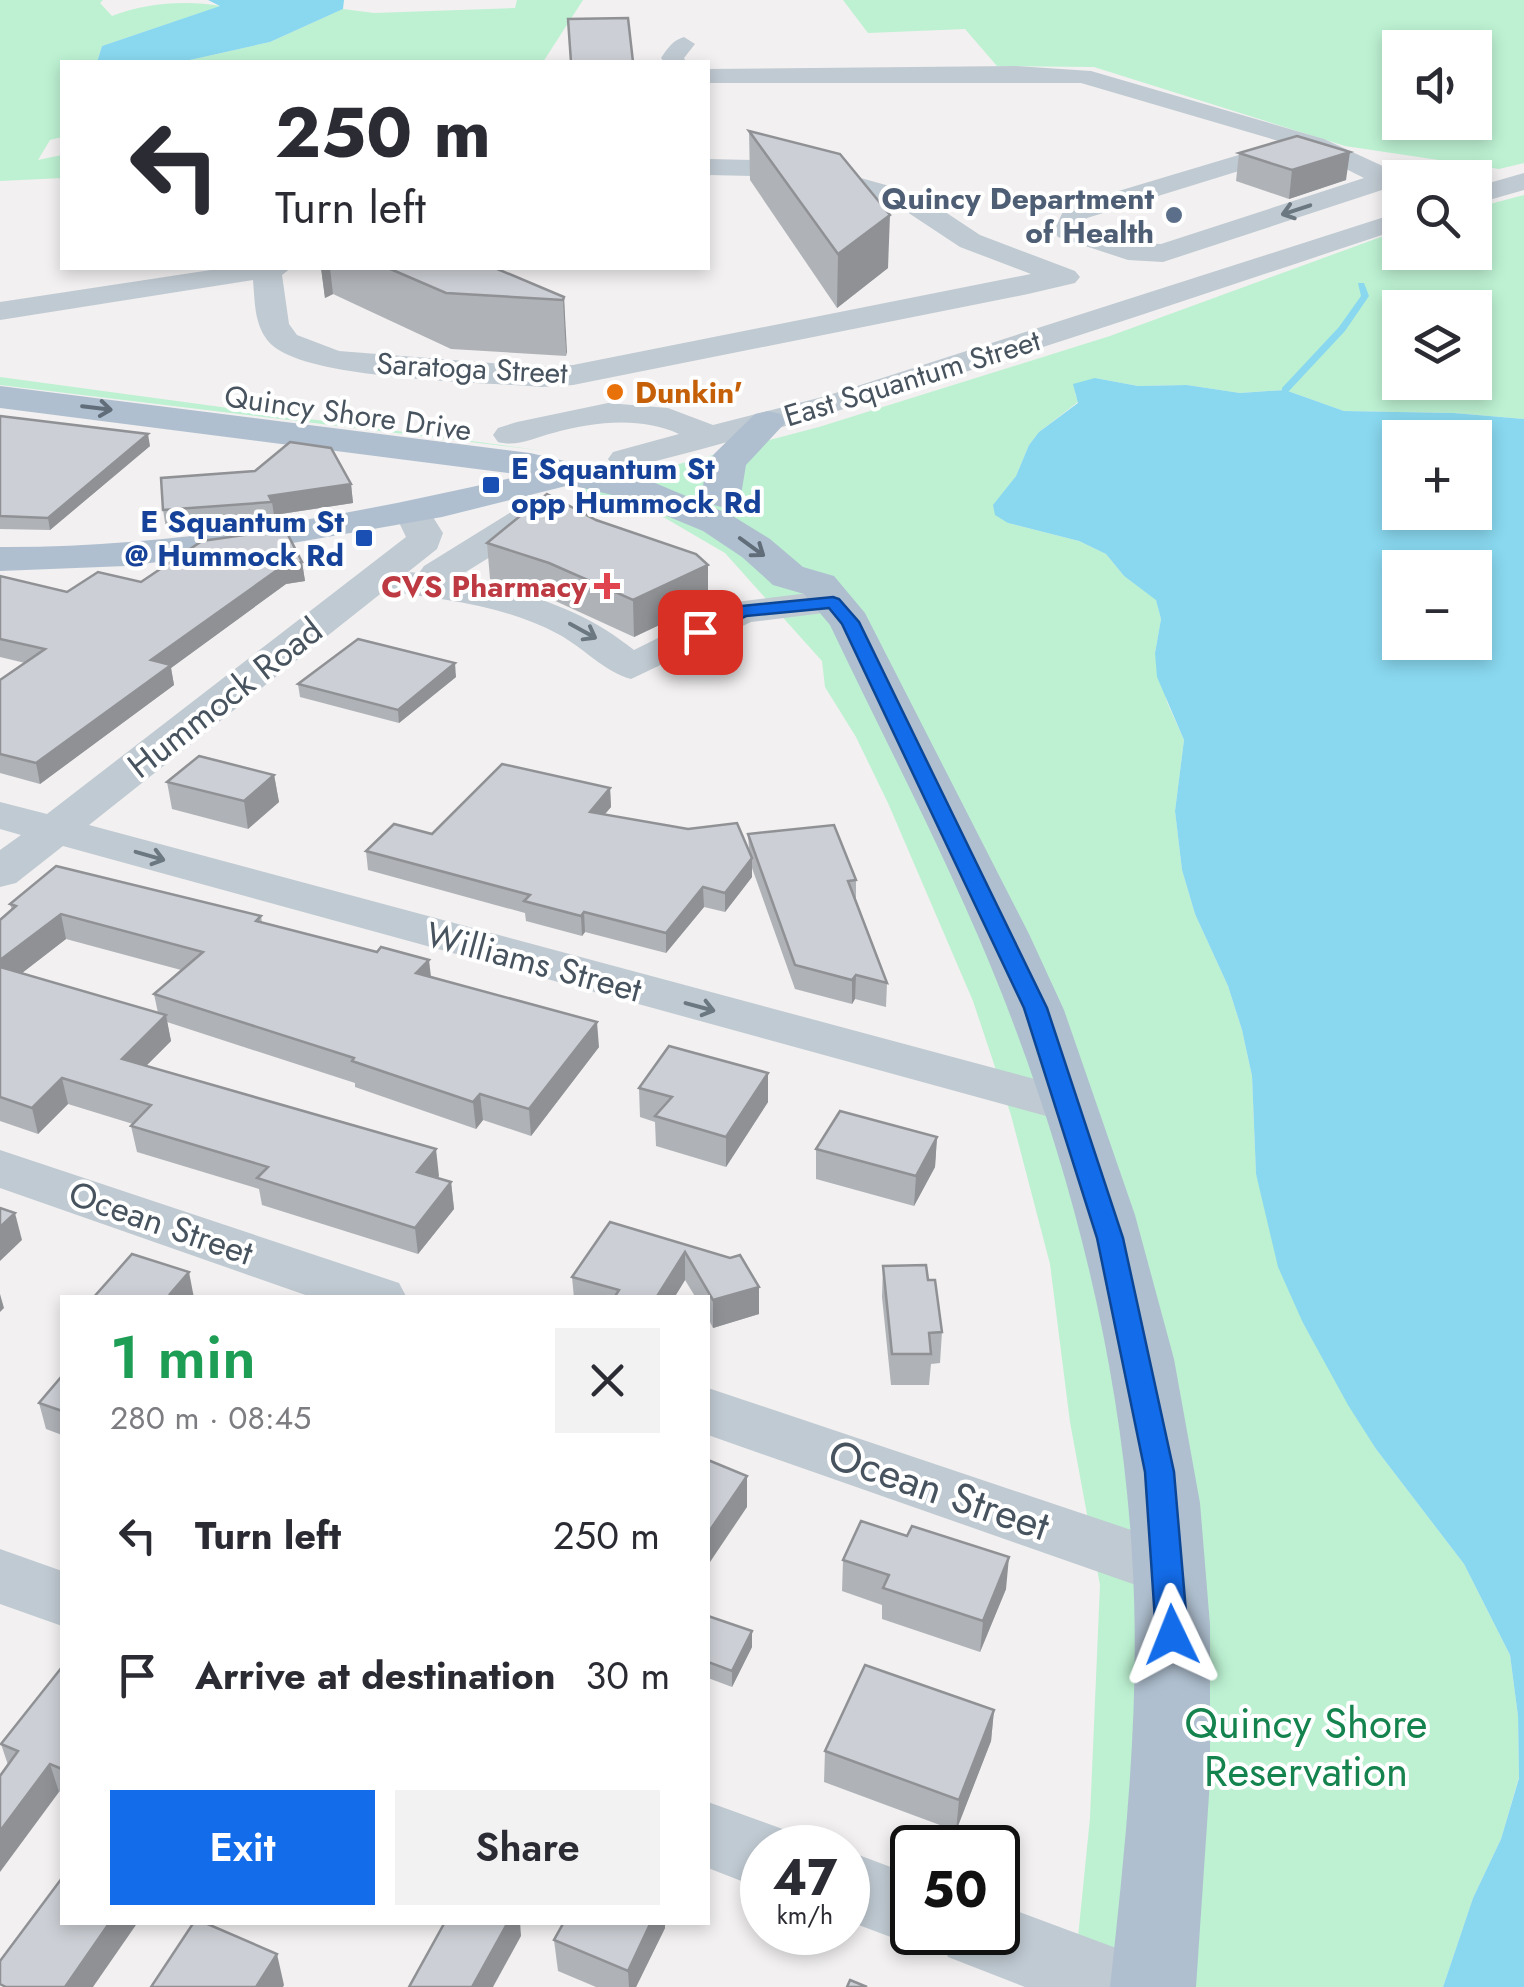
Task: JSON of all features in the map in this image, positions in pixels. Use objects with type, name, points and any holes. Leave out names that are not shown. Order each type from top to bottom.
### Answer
[{"type":"main road","name":"Quincy Shore Drive","points":[[0,370],[510,435],[625,460],[721,495],[789,534],[826,566],[826,594]]},
{"type":"main road","name":"Quincy Shore Drive","points":[[0,397],[530,464],[577,474],[676,504],[756,548],[788,576],[826,594],[850,622],[1036,1008],[1110,1238],[1136,1349],[1160,1472],[1170,1570],[1173,1718],[1167,1844],[1153,1987]]},
{"type":"main road","points":[[721,495],[727,462],[768,422]]},
{"type":"main road","name":"East Squantum Street","points":[[0,559],[134,555],[413,514],[625,460]]},
{"type":"street","points":[[710,76],[1084,76],[1326,149],[1382,177]]},
{"type":"street","points":[[1326,149],[1279,150],[1074,212],[1068,231],[1128,250],[1164,253],[1382,187]]},
{"type":"street","points":[[710,167],[800,169],[908,200],[970,241],[1140,306]]},
{"type":"street","points":[[1492,191],[1524,181]]},
{"type":"street","name":"East Squantum Street","points":[[625,460],[768,422],[1382,226]]},
{"type":"street","points":[[1197,243],[1252,268]]},
{"type":"street","name":"Saratoga Street","points":[[0,311],[266,270]]},
{"type":"street","name":"Saratoga Street","points":[[272,270],[272,328],[284,341],[312,354],[338,360],[542,376],[640,364],[1028,285],[1058,275]]},
{"type":"street","points":[[510,435],[576,416],[610,413],[668,418],[712,438]]},
{"type":"street","name":"Hummock Road","points":[[0,873],[420,574],[542,509],[584,527]]},
{"type":"street","points":[[413,514],[425,533],[420,574],[540,608],[597,638],[632,667],[732,598],[826,594]]},
{"type":"street","name":"Williams Street","points":[[0,815],[1068,1105]]},
{"type":"street","name":"Ocean Street","points":[[0,1168],[369,1295]]},
{"type":"street","name":"Ocean Street","points":[[710,1412],[1170,1570]]},
{"type":"street","points":[[0,1576],[60,1599]]},
{"type":"street","points":[[710,1837],[740,1848]]},
{"type":"street","points":[[1020,1949],[1123,1987]]},
{"type":"green space","points":[[0,0],[103,0],[100,3],[112,16],[166,4],[221,6],[102,46],[98,60],[60,60],[60,138],[50,140],[38,160],[60,155],[60,178],[0,181]]},
{"type":"green space","points":[[517,0],[583,0],[544,60],[190,60],[270,42],[343,9],[374,13],[515,8]]},
{"type":"green space","points":[[843,0],[1524,0],[1524,163],[1499,169],[1492,168],[1492,160],[1439,160],[1345,146],[1094,67],[997,66],[965,29],[868,33]]},
{"type":"green space","name":"Quincy Shore Reservation","points":[[1524,195],[1524,419],[1344,411],[1285,390],[1240,393],[1187,385],[1138,386],[1095,378],[1075,393],[1078,402],[1039,432],[1016,476],[994,505],[1008,523],[1079,541],[1106,554],[1124,576],[1156,599],[1161,619],[1155,653],[1167,702],[1184,740],[1175,811],[1182,870],[1195,914],[1228,986],[1242,1030],[1252,1076],[1256,1174],[1303,1323],[1376,1449],[1464,1564],[1510,1655],[1518,1716],[1519,1777],[1501,1839],[1473,1898],[1443,1987],[1073,1987],[1090,1818],[1100,1585],[1070,1422],[1050,1264],[1011,1115],[973,1001],[888,803],[856,737],[825,687],[822,661],[725,553],[665,518],[581,490],[819,427],[1110,336],[1382,237],[1382,270],[1492,270],[1492,203]]},
{"type":"green space","points":[[0,377],[545,451],[0,385]]},
{"type":"water","points":[[208,0],[344,0],[343,9],[270,42],[190,60],[98,60],[102,46],[220,6]]},
{"type":"water","points":[[1095,378],[1138,386],[1187,385],[1240,393],[1285,390],[1344,411],[1524,419],[1524,1987],[1443,1987],[1473,1898],[1501,1839],[1519,1778],[1518,1716],[1510,1655],[1464,1564],[1376,1449],[1348,1405],[1303,1323],[1278,1267],[1256,1174],[1252,1076],[1242,1030],[1228,986],[1195,914],[1182,870],[1175,811],[1184,740],[1157,677],[1155,653],[1161,619],[1156,600],[1124,576],[1106,554],[1079,541],[1008,523],[995,515],[993,505],[1016,476],[1029,445],[1039,432],[1078,403],[1073,384]]},
{"type":"building","points":[[628,18],[633,60],[571,60],[568,19]]},
{"type":"building","points":[[749,131],[840,154],[890,215],[838,254]]},
{"type":"building","points":[[1297,136],[1350,152],[1292,170],[1239,153]]},
{"type":"building","points":[[393,270],[500,270],[564,297],[563,300],[446,293]]},
{"type":"building","points":[[0,416],[148,434],[48,518],[0,516]]},
{"type":"building","points":[[290,442],[331,448],[351,484],[269,496],[272,502],[163,510],[161,478],[255,471]]},
{"type":"building","points":[[547,494],[596,520],[696,554],[708,565],[633,600],[549,563],[487,543]]},
{"type":"building","points":[[285,529],[302,562],[283,566],[151,660],[171,665],[36,763],[0,754],[0,680],[45,649],[0,639],[0,576],[67,592],[98,572],[141,582],[202,541]]},
{"type":"building","points":[[358,639],[455,663],[398,710],[298,684]]},
{"type":"building","points":[[199,756],[274,775],[244,801],[167,782]]},
{"type":"building","points":[[502,764],[610,788],[590,812],[688,829],[737,823],[752,858],[725,893],[703,887],[666,933],[524,901],[530,895],[366,851],[394,824],[432,834]]},
{"type":"building","points":[[834,825],[856,880],[848,881],[887,983],[856,975],[852,980],[795,965],[748,834]]},
{"type":"building","points":[[56,866],[261,916],[256,921],[377,952],[381,947],[429,960],[416,973],[597,1022],[529,1109],[480,1094],[473,1102],[352,1061],[354,1058],[154,994],[203,952],[61,914],[0,960],[0,920],[16,906],[10,904]]},
{"type":"building","points":[[0,967],[166,1015],[122,1059],[436,1149],[417,1172],[451,1182],[415,1228],[257,1178],[268,1167],[131,1126],[151,1105],[62,1078],[32,1108],[0,1097]]},
{"type":"building","points":[[669,1046],[768,1073],[726,1137],[655,1116],[672,1097],[639,1088]]},
{"type":"building","points":[[840,1111],[937,1137],[916,1176],[816,1149]]},
{"type":"building","points":[[0,1208],[15,1213],[0,1227]]},
{"type":"building","points":[[610,1222],[730,1258],[740,1255],[759,1287],[713,1300],[685,1252],[658,1295],[616,1295],[619,1290],[572,1277]]},
{"type":"building","points":[[132,1254],[189,1272],[172,1295],[96,1295]]},
{"type":"building","points":[[926,1265],[928,1280],[935,1280],[942,1332],[929,1333],[931,1354],[892,1354],[883,1266]]},
{"type":"building","points":[[60,1378],[60,1410],[39,1403]]},
{"type":"building","points":[[710,1461],[747,1476],[710,1530]]},
{"type":"building","points":[[861,1521],[907,1536],[912,1526],[1009,1557],[983,1621],[883,1588],[889,1575],[843,1560]]},
{"type":"building","points":[[710,1617],[752,1631],[732,1671],[710,1663]]},
{"type":"building","points":[[865,1665],[994,1710],[959,1800],[825,1751]]},
{"type":"building","points":[[60,1670],[60,1768],[50,1764],[0,1831],[0,1776],[18,1751],[1,1744]]},
{"type":"building","points":[[60,1881],[60,1925],[108,1925],[65,1987],[6,1987],[0,1984],[0,1961]]},
{"type":"building","points":[[192,1925],[210,1925],[277,1954],[256,1987],[151,1987]]},
{"type":"building","points":[[443,1925],[506,1925],[472,1987],[409,1987]]},
{"type":"building","points":[[562,1925],[650,1925],[628,1971],[554,1940]]},
{"type":"building","points":[[850,1980],[867,1987],[847,1987]]},
{"type":"waterway","points":[[1285,390],[1342,329],[1365,296],[1361,285]]},
{"type":"place","name":"Quincy Department of Health","points":[[1174,215]]},
{"type":"place","name":"Dunkin'","points":[[615,392]]},
{"type":"place","name":"E Squantum St opp Hummock Rd","points":[[491,485]]},
{"type":"place","name":"E Squantum St @ Hummock Rd","points":[[364,538]]},
{"type":"place","name":"CVS Pharmacy","points":[[607,586]]},
{"type":"route","points":[[700,632],[742,612],[833,602],[850,622],[999,927],[1036,1008],[1110,1238],[1160,1472],[1172,1635]]}]
